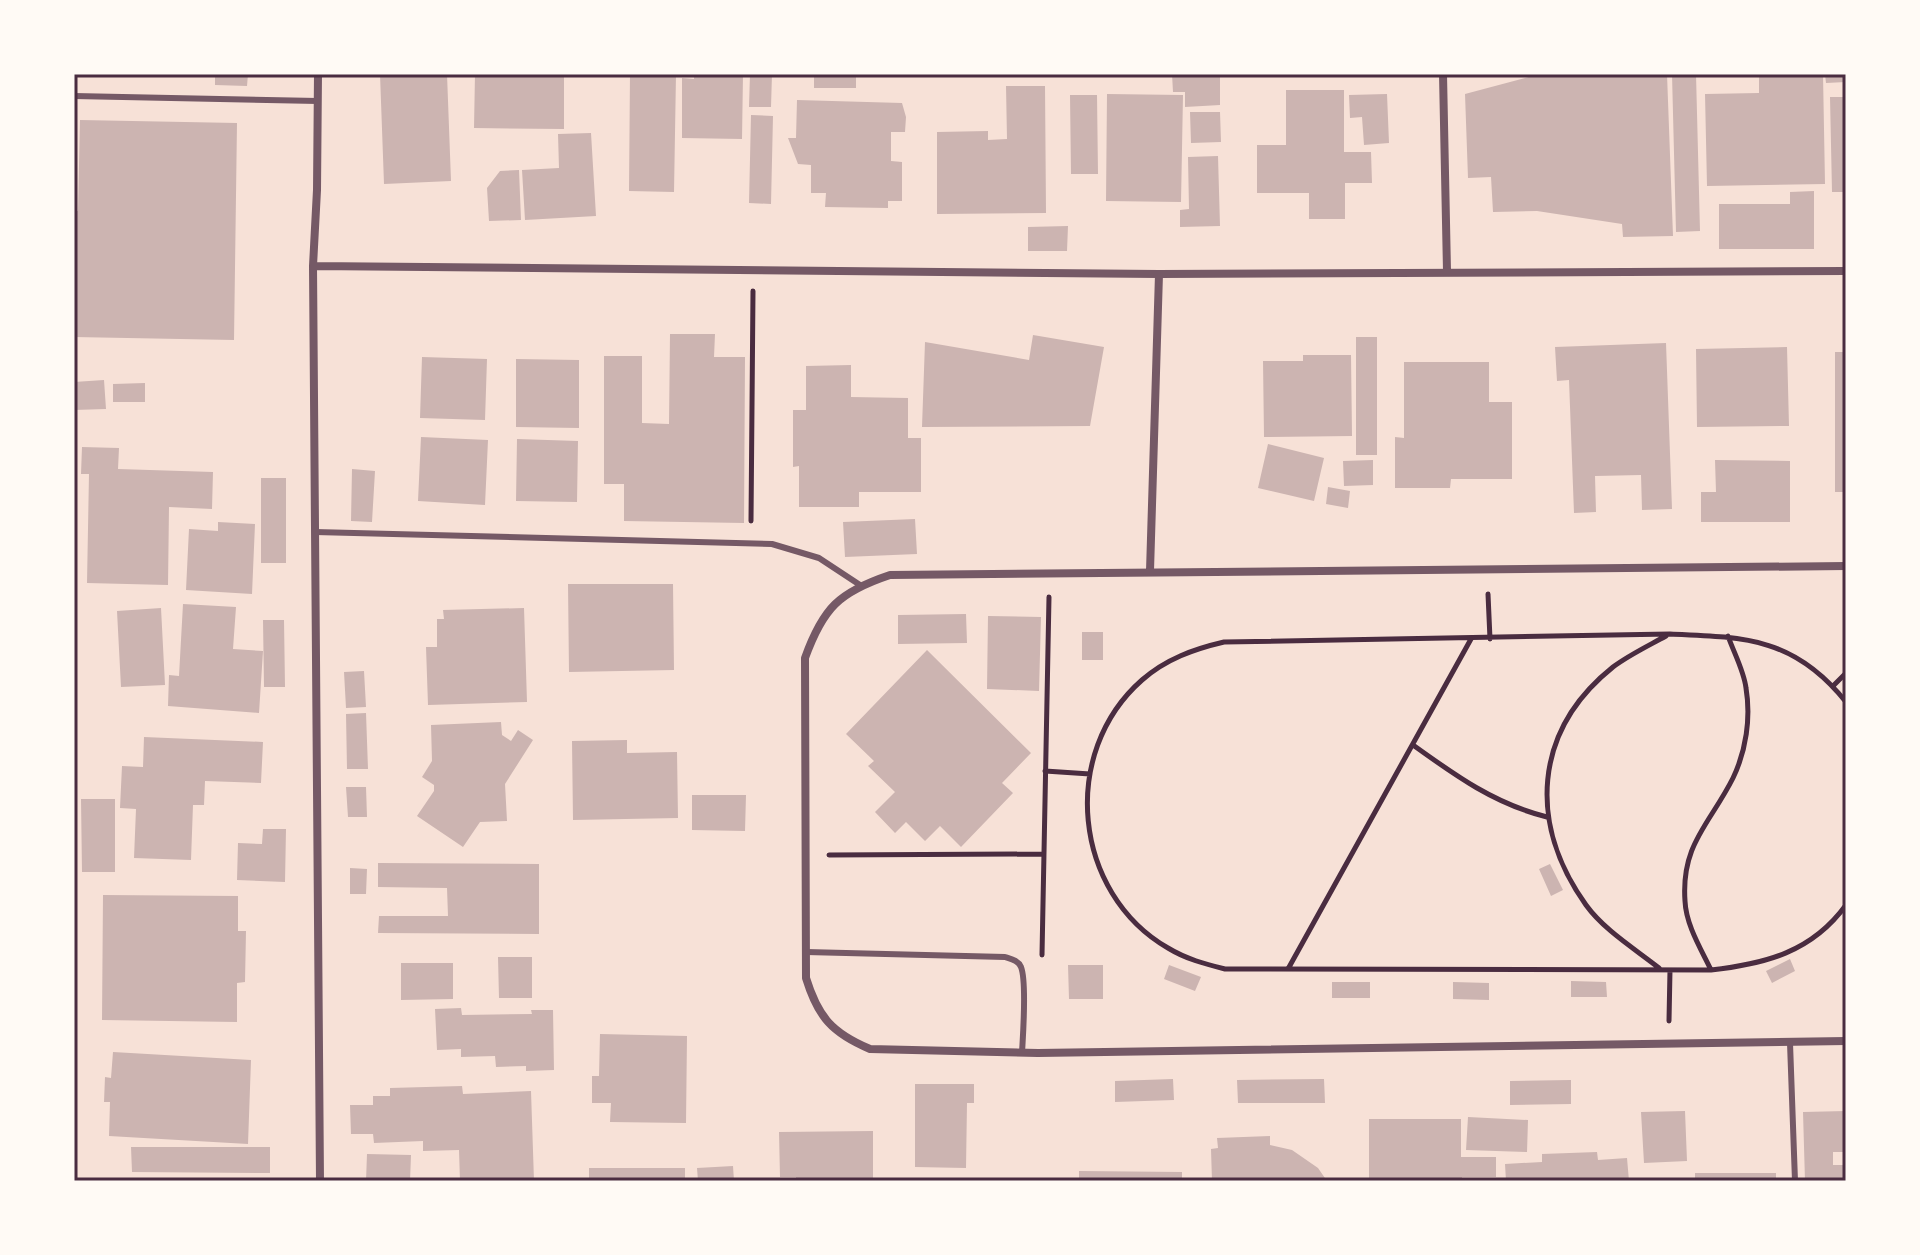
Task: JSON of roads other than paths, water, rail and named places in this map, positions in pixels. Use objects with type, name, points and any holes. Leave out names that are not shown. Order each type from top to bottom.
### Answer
[{"type":"street","points":[[318,74],[313,266],[320,1181]]},
{"type":"street","points":[[1443,74],[1447,271]]},
{"type":"street","points":[[313,266],[1159,274],[1846,271]]},
{"type":"street","points":[[1150,571],[1159,274]]},
{"type":"street","points":[[1846,566],[890,575],[860,585],[834,603],[815,629],[805,658],[806,978],[814,1002],[827,1023],[847,1039],[870,1049],[1022,1053],[1846,1041]]},
{"type":"lane","points":[[74,96],[318,101]]},
{"type":"lane","points":[[315,532],[772,544],[819,558],[860,585]]},
{"type":"lane","points":[[806,952],[1005,957],[1016,961],[1021,968],[1023,981],[1022,1053]]},
{"type":"lane","points":[[1790,1043],[1795,1181]]}]
